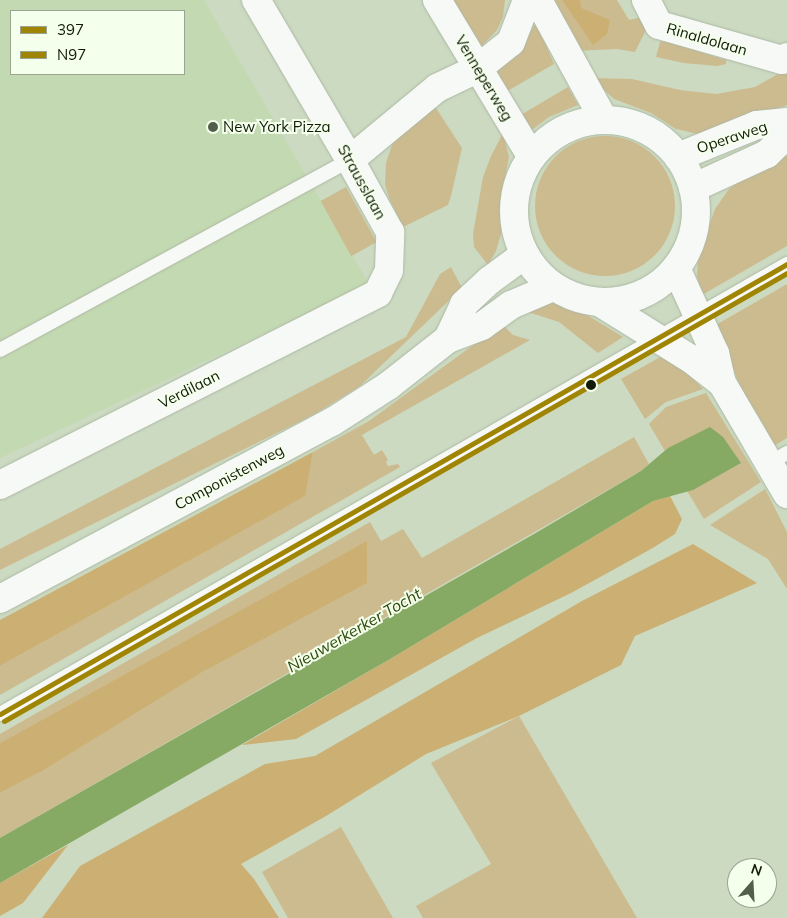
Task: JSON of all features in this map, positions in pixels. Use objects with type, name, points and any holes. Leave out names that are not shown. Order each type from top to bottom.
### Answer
[{"type":"street","name":"Strausslaan","points":[[256,0],[390,232],[389,270],[378,293]]},
{"type":"street","name":"Venneperweg","points":[[437,0],[531,156]]},
{"type":"street","points":[[350,160],[437,88],[477,69],[511,42],[527,0]]},
{"type":"street","points":[[538,0],[604,120]]},
{"type":"street","name":"Rinaldolaan","points":[[646,0],[659,25],[784,59]]},
{"type":"street","points":[[604,120],[626,123],[645,130],[663,142],[678,157],[693,188],[696,216],[694,230],[687,250],[676,268],[665,280],[635,298],[601,303],[584,300],[553,287],[524,255],[513,222],[513,205],[522,171],[531,156],[552,137],[577,124],[604,120]]},
{"type":"street","name":"Operaweg","points":[[678,157],[757,125],[787,122]]},
{"type":"street","name":"Operaweg","points":[[693,188],[767,154],[787,135]]},
{"type":"street","name":"Componistenweg","points":[[448,339],[464,304],[490,280],[524,255]]},
{"type":"street","points":[[676,268],[715,353],[722,384]]},
{"type":"street","name":"Componistenweg","points":[[0,599],[332,422],[388,386],[448,339],[482,326],[511,305],[553,287]]},
{"type":"street","name":"Verdilaan","points":[[0,486],[378,293]]},
{"type":"street","points":[[601,303],[691,359],[722,384],[778,458],[787,494]]},
{"type":"lane","points":[[0,350],[350,160]]},
{"type":"lane","points":[[0,714],[787,264]]},
{"type":"shaded area","points":[[0,0],[204,0],[369,284],[0,458]]},
{"type":"shaded area","points":[[451,0],[505,0],[503,17],[497,30],[479,49]]},
{"type":"shaded area","points":[[546,0],[566,0],[580,8],[580,0],[617,0],[629,20],[647,16],[650,22],[635,52],[617,49],[574,51]]},
{"type":"shaded area","points":[[562,0],[580,0],[581,8],[610,20],[607,34],[593,45]]},
{"type":"shaded area","points":[[536,22],[554,64],[504,93],[493,75],[519,53]]},
{"type":"shaded area","points":[[664,41],[726,60],[726,64],[717,66],[684,63],[656,57],[660,42]]},
{"type":"shaded area","points":[[787,69],[787,105],[706,134],[676,129],[651,113],[614,99],[591,78],[632,79],[680,90],[716,94],[755,87]]},
{"type":"shaded area","points":[[568,87],[578,105],[549,117],[529,132],[519,116]]},
{"type":"shaded area","points":[[436,108],[462,148],[451,196],[448,205],[403,227],[389,198],[385,184],[386,163],[392,145],[401,130],[416,117]]},
{"type":"shaded area","points":[[503,133],[509,157],[501,197],[502,231],[496,251],[488,265],[474,247],[473,234],[483,177]]},
{"type":"shaded area","points":[[605,136],[619,137],[632,141],[655,156],[670,179],[674,192],[674,220],[670,233],[655,256],[632,271],[619,275],[605,276],[591,275],[578,271],[555,256],[540,233],[536,220],[535,206],[536,192],[540,179],[555,156],[578,141],[591,137]]},
{"type":"shaded area","points":[[787,155],[787,246],[702,295],[697,276],[698,258],[715,209],[729,189]]},
{"type":"shaded area","points":[[346,187],[377,242],[351,256],[321,201]]},
{"type":"shaded area","points":[[451,267],[462,288],[360,386],[315,414],[0,570],[0,549],[406,337],[440,274]]},
{"type":"shaded area","points":[[787,284],[787,438],[774,446],[758,415],[749,406],[714,326]]},
{"type":"shaded area","points":[[555,302],[577,309],[623,337],[598,353],[559,322],[528,312],[545,303]]},
{"type":"shaded area","points":[[502,324],[513,335],[530,340],[362,435],[374,455],[382,450],[388,460],[386,462],[388,466],[398,464],[400,467],[0,695],[0,666],[304,496],[313,452],[369,421]]},
{"type":"shaded area","points":[[662,356],[684,370],[703,389],[666,402],[645,419],[621,379]]},
{"type":"shaded area","points":[[706,393],[761,482],[704,519],[687,491],[741,463],[668,448],[665,451],[649,424],[666,407]]},
{"type":"shaded area","points":[[710,427],[723,437],[741,463],[693,490],[653,501],[390,659],[0,883],[0,838],[534,534],[641,471],[668,448]]},
{"type":"shaded area","points":[[634,437],[649,464],[641,471],[0,838],[0,793],[38,773],[206,670],[367,542],[0,743],[0,734],[370,522],[381,541],[403,529],[422,558]]},
{"type":"shaded area","points":[[313,452],[305,496],[0,666],[0,620]]},
{"type":"shaded area","points":[[765,489],[787,532],[787,589],[768,559],[710,525]]},
{"type":"shaded area","points":[[670,496],[682,519],[675,534],[651,549],[571,593],[477,638],[296,739],[242,745],[390,659],[653,501]]},
{"type":"shaded area","points":[[367,541],[367,583],[206,670],[42,771],[0,793],[0,743]]},
{"type":"shaded area","points":[[693,544],[757,583],[635,636],[621,665],[519,716],[426,754],[326,816],[241,864],[254,879],[279,918],[42,918],[80,866],[265,764],[315,756],[582,601]]},
{"type":"shaded area","points":[[519,716],[637,918],[423,918],[416,906],[491,864],[431,763]]},
{"type":"shaded area","points":[[341,827],[393,918],[288,918],[262,872]]},
{"type":"shaded area","points":[[68,845],[23,903],[0,916],[0,883]]},
{"type":"transit line","name":"397","points":[[0,714],[787,264]]},
{"type":"transit line","name":"N97","points":[[4,721],[787,273]]},
{"type":"place","name":"New York Pizza","points":[[213,127]]},
{"type":"water label","name":"Nieuwerkerker Tocht","points":[[354,630]]}]
